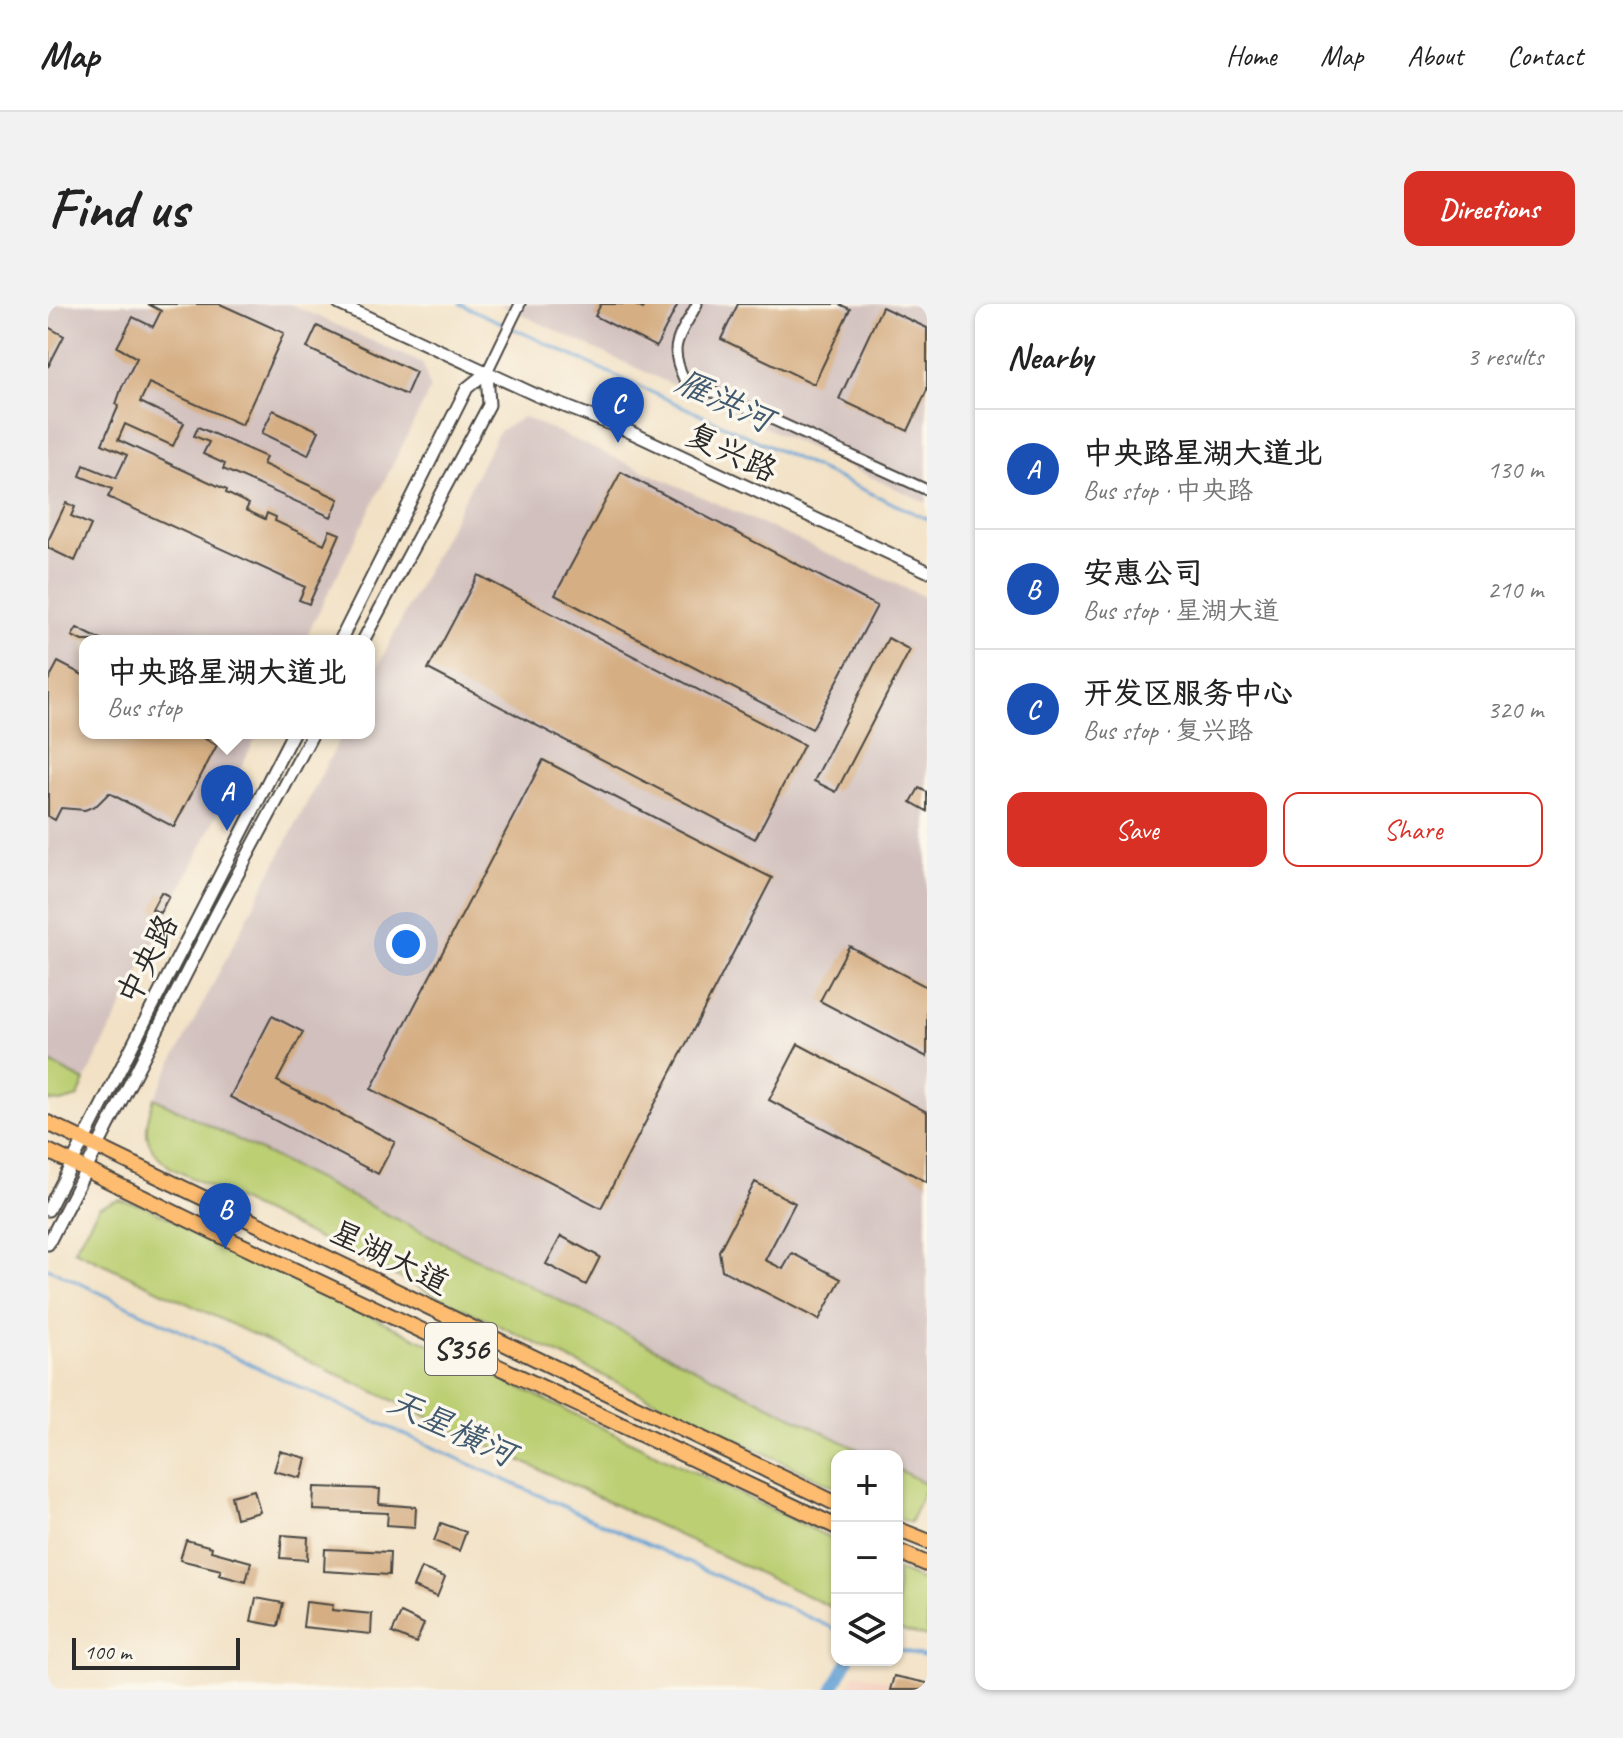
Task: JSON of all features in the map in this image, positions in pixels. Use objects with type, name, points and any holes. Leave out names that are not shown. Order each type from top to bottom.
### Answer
[{"type":"main road","name":"星湖大道","points":[[48,1123],[831,1501]]},
{"type":"main road","name":"星湖大道","points":[[48,1151],[831,1524]]},
{"type":"main road","points":[[903,1531],[927,1541]]},
{"type":"main road","points":[[903,1554],[927,1564]]},
{"type":"street","name":"复兴路","points":[[339,304],[487,372],[626,430],[927,571]]},
{"type":"street","points":[[343,635],[467,388],[487,372],[520,304]]},
{"type":"street","points":[[697,304],[676,344],[674,358],[684,379],[927,490]]},
{"type":"street","points":[[366,635],[489,405],[487,372]]},
{"type":"street","name":"中央路","points":[[50,1241],[80,1166],[290,739]]},
{"type":"street","points":[[92,1143],[310,739]]},
{"type":"street","name":"中央路","points":[[48,1210],[80,1166]]},
{"type":"shaded area","points":[[48,304],[290,304],[423,364],[430,390],[307,635],[79,635],[79,739],[255,739],[85,1081],[48,1062]]},
{"type":"shaded area","points":[[499,304],[927,304],[927,503],[559,332]]},
{"type":"shaded area","points":[[524,417],[927,598],[927,1484],[903,1472],[903,1450],[859,1450],[154,1098],[340,739],[375,739],[375,671],[499,431]]},
{"type":"shaded area","points":[[855,1673],[927,1690],[846,1690]]},
{"type":"green space","points":[[48,1062],[85,1081],[78,1097],[61,1102],[48,1101]]},
{"type":"green space","points":[[154,1098],[859,1450],[831,1450],[831,1485],[171,1168],[150,1145],[148,1120]]},
{"type":"green space","points":[[119,1200],[144,1206],[831,1538],[831,1607],[74,1250],[99,1207]]},
{"type":"green space","points":[[903,1472],[927,1484],[910,1523],[903,1520]]},
{"type":"green space","points":[[903,1573],[927,1583],[927,1637],[903,1631]]},
{"type":"building","points":[[148,304],[220,304],[284,333],[242,425],[149,383],[140,402],[184,423],[173,446],[125,424],[118,440],[227,490],[226,493],[249,504],[246,510],[265,519],[267,513],[276,517],[275,521],[324,544],[330,530],[340,534],[309,604],[299,600],[305,587],[108,497],[112,489],[80,476],[84,465],[116,478],[127,455],[102,444],[119,405],[116,404],[122,387],[137,358],[117,347],[133,317],[153,327],[161,311]]},
{"type":"building","points":[[601,304],[633,304],[643,309],[646,304],[678,304],[656,347],[595,316]]},
{"type":"building","points":[[738,304],[839,304],[850,309],[814,384],[721,339]]},
{"type":"building","points":[[882,307],[927,328],[927,390],[908,431],[839,399]]},
{"type":"building","points":[[317,326],[416,372],[406,395],[307,348]]},
{"type":"building","points":[[48,327],[64,336],[48,367]]},
{"type":"building","points":[[273,410],[319,431],[308,455],[262,433]]},
{"type":"building","points":[[198,427],[266,457],[263,464],[339,499],[331,517],[223,469],[225,464],[203,454],[209,442],[194,436]]},
{"type":"building","points":[[621,472],[877,606],[812,729],[555,595]]},
{"type":"building","points":[[66,503],[75,507],[71,516],[91,525],[75,561],[48,548],[48,541]]},
{"type":"building","points":[[478,575],[804,745],[755,839],[428,669]]},
{"type":"building","points":[[77,628],[91,635],[79,635],[79,640],[72,636]]},
{"type":"building","points":[[888,638],[910,650],[836,792],[814,781]]},
{"type":"building","points":[[58,662],[79,673],[79,739],[206,739],[217,745],[174,827],[109,793],[97,805],[85,810],[61,808],[55,820],[48,816],[48,681]]},
{"type":"building","points":[[543,760],[772,878],[601,1208],[371,1089]]},
{"type":"building","points":[[919,788],[927,792],[927,811],[911,802]]},
{"type":"building","points":[[161,892],[169,896],[160,913],[152,909]]},
{"type":"building","points":[[849,946],[927,987],[927,1057],[820,1001]]},
{"type":"building","points":[[272,1016],[303,1032],[277,1081],[395,1142],[378,1174],[230,1097]]},
{"type":"building","points":[[798,1044],[927,1112],[927,1182],[769,1100]]},
{"type":"building","points":[[755,1182],[795,1203],[765,1260],[783,1269],[792,1253],[841,1279],[819,1320],[722,1270],[719,1251]]},
{"type":"building","points":[[561,1236],[600,1257],[586,1285],[546,1264]]},
{"type":"building","points":[[280,1451],[306,1458],[301,1478],[274,1471]]},
{"type":"building","points":[[314,1487],[380,1489],[379,1504],[416,1507],[415,1527],[387,1525],[388,1513],[313,1510]]},
{"type":"building","points":[[254,1490],[260,1512],[236,1518],[231,1496]]},
{"type":"building","points":[[441,1523],[466,1532],[459,1551],[434,1541]]},
{"type":"building","points":[[282,1535],[308,1537],[307,1560],[280,1558]]},
{"type":"building","points":[[186,1540],[212,1547],[211,1551],[251,1562],[246,1582],[219,1575],[221,1570],[180,1560]]},
{"type":"building","points":[[325,1549],[390,1552],[389,1575],[324,1571]]},
{"type":"building","points":[[421,1568],[445,1577],[437,1597],[413,1587]]},
{"type":"building","points":[[256,1598],[283,1603],[278,1626],[251,1621]]},
{"type":"building","points":[[306,1602],[333,1605],[332,1610],[372,1614],[371,1634],[303,1627]]},
{"type":"building","points":[[401,1613],[424,1624],[416,1643],[392,1633]]},
{"type":"building","points":[[894,1676],[927,1683],[927,1690],[890,1690]]},
{"type":"waterway","name":"雁洪河","points":[[460,304],[927,519]]},
{"type":"waterway","name":"天星横河","points":[[48,1268],[271,1374],[831,1627]]},
{"type":"waterway","name":"天星横河","points":[[903,1651],[927,1657]]},
{"type":"waterway","points":[[832,1690],[845,1666]]},
{"type":"place","name":"开发区服务中心","points":[[618,443]]},
{"type":"place","name":"中央路星湖大道北","points":[[227,831]]},
{"type":"place","name":"安惠公司","points":[[225,1249]]}]
